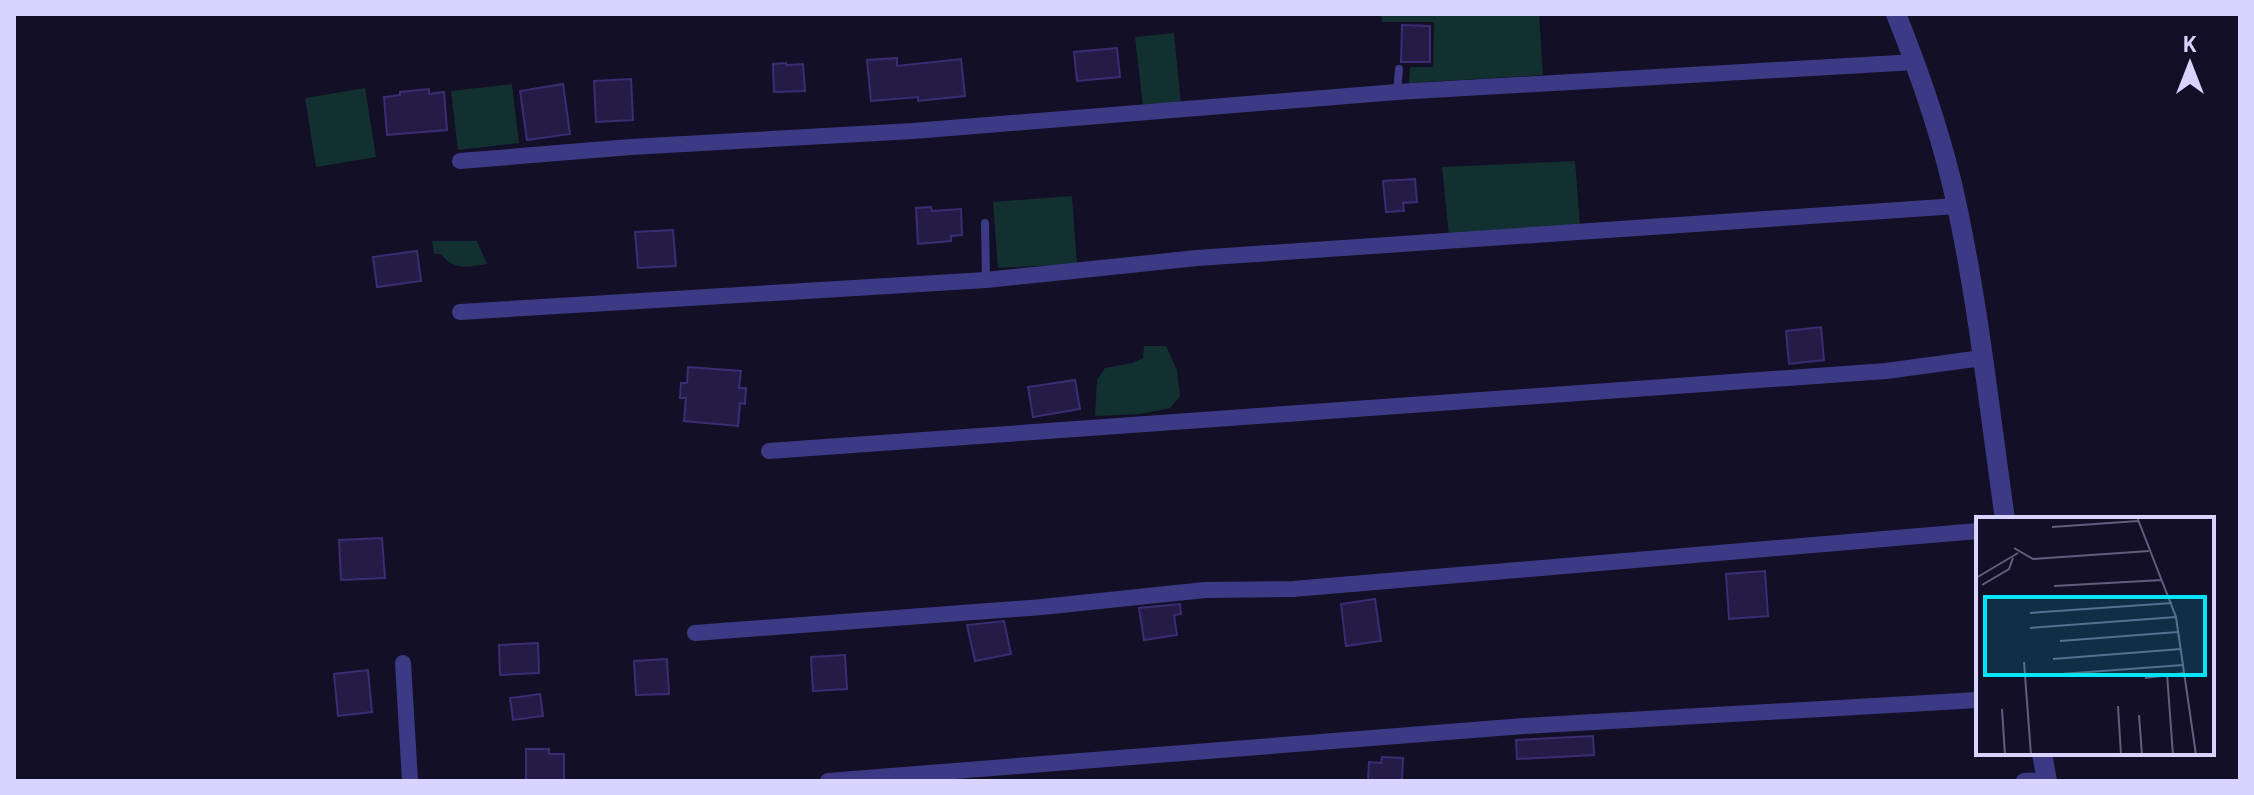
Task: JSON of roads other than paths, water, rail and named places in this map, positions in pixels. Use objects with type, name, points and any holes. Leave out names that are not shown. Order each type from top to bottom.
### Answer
[{"type":"street","points":[[1896,14],[1916,62],[1957,206],[2005,517]]},
{"type":"street","points":[[460,161],[631,147],[913,131],[1397,92],[1916,62]]},
{"type":"street","points":[[460,312],[986,280],[1197,258],[1957,206]]},
{"type":"street","points":[[769,451],[1886,371],[1982,358]]},
{"type":"street","points":[[695,633],[1042,607],[1205,590],[1309,588],[1976,531]]},
{"type":"street","points":[[403,663],[410,781]]},
{"type":"street","points":[[828,781],[1524,726],[1976,700]]},
{"type":"street","points":[[2024,781],[2047,780],[2042,755]]},
{"type":"lane","points":[[1397,92],[1399,69]]},
{"type":"lane","points":[[985,223],[986,280]]}]
